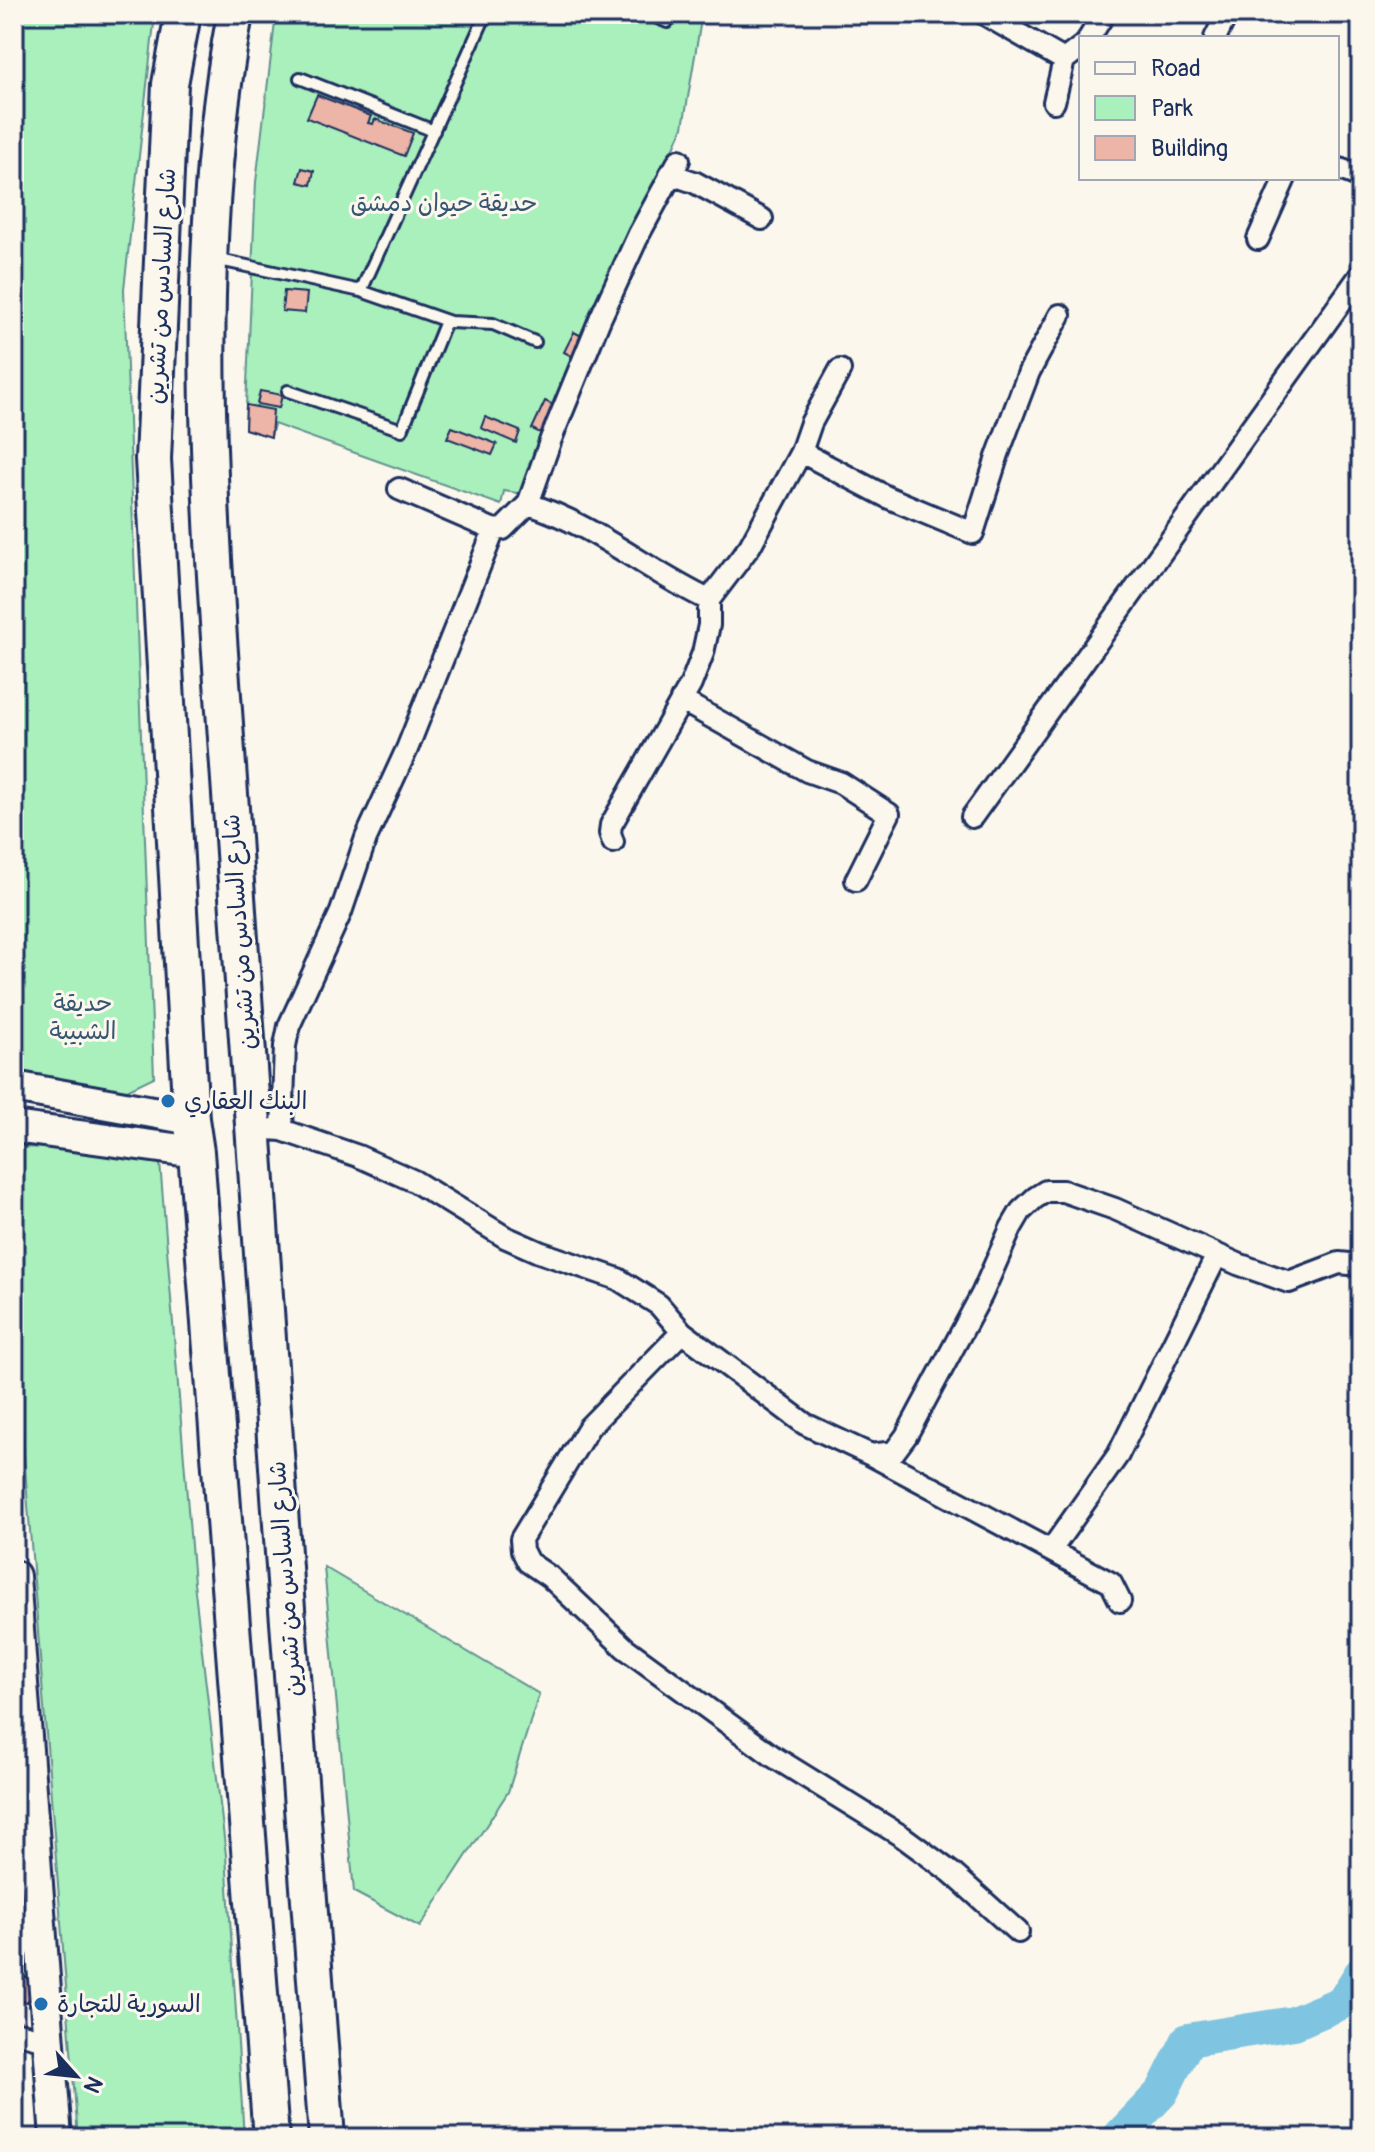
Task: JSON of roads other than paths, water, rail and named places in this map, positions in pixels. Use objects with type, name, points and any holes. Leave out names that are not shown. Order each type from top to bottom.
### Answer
[{"type":"highway","name":"شارع السادس من تشرين","points":[[183,14],[170,84],[153,459],[191,1119],[196,1152],[271,2138]]},
{"type":"highway","name":"شارع السادس من تشرين","points":[[235,14],[223,78],[209,236],[209,461],[267,1129],[327,2138]]},
{"type":"main road","points":[[14,1087],[191,1119]]},
{"type":"main road","points":[[14,1127],[196,1152]]},
{"type":"main road","points":[[14,1576],[50,2041],[54,2136]]},
{"type":"street","points":[[984,14],[1064,60]]},
{"type":"street","points":[[1090,36],[1104,14]]},
{"type":"street","points":[[1216,36],[1227,14]]},
{"type":"street","points":[[1054,102],[1064,60],[1079,49]]},
{"type":"street","points":[[399,489],[494,530],[503,529],[528,504],[600,319],[674,167],[694,182],[762,219]]},
{"type":"street","points":[[1339,169],[1361,177]]},
{"type":"street","points":[[1258,239],[1284,180]]},
{"type":"street","points":[[972,817],[1361,274]]},
{"type":"street","points":[[801,452],[887,497],[973,533],[1029,372],[1060,315]]},
{"type":"street","points":[[613,842],[611,825],[691,684],[703,653],[709,625],[709,600],[750,546],[801,452],[811,423],[840,370]]},
{"type":"street","points":[[528,504],[589,530],[677,585],[709,600]]},
{"type":"street","points":[[494,530],[407,749],[366,838],[341,912],[289,1026],[267,1129],[334,1147],[414,1181],[505,1237],[618,1279],[659,1305],[682,1332],[805,1424],[871,1455],[1111,1583],[1120,1601]]},
{"type":"street","points":[[681,700],[807,771],[841,783],[889,814],[856,880]]},
{"type":"street","points":[[871,1455],[894,1452],[906,1436],[982,1294],[1011,1228],[1021,1211],[1046,1191],[1063,1191],[1115,1209],[1217,1255],[1289,1282],[1339,1263],[1361,1265]]},
{"type":"street","points":[[1051,1550],[1118,1455],[1217,1255]]},
{"type":"street","points":[[682,1332],[589,1427],[521,1539],[528,1562],[550,1577],[625,1648],[774,1757],[903,1837],[952,1873],[1018,1932]]},
{"type":"street","points":[[14,2032],[50,2041]]},
{"type":"lane","points":[[361,291],[486,14]]},
{"type":"lane","points":[[648,14],[667,22]]},
{"type":"lane","points":[[300,78],[434,131]]},
{"type":"lane","points":[[209,257],[361,291],[446,321],[493,324],[535,342]]},
{"type":"lane","points":[[288,391],[402,430],[446,321]]},
{"type":"waterway","points":[[1118,2138],[1162,2092],[1188,2040],[1294,2023],[1343,2002],[1361,1973]]},
{"type":"place","name":"البنك العقاري","points":[[168,1101]]},
{"type":"place","name":"السورية للتجارة","points":[[41,2004]]},
{"type":"park label","name":"حديقة حيوان دمشق","points":[[444,203]]},
{"type":"park label","name":"حديقة الشبيبة","points":[[83,1017]]}]
